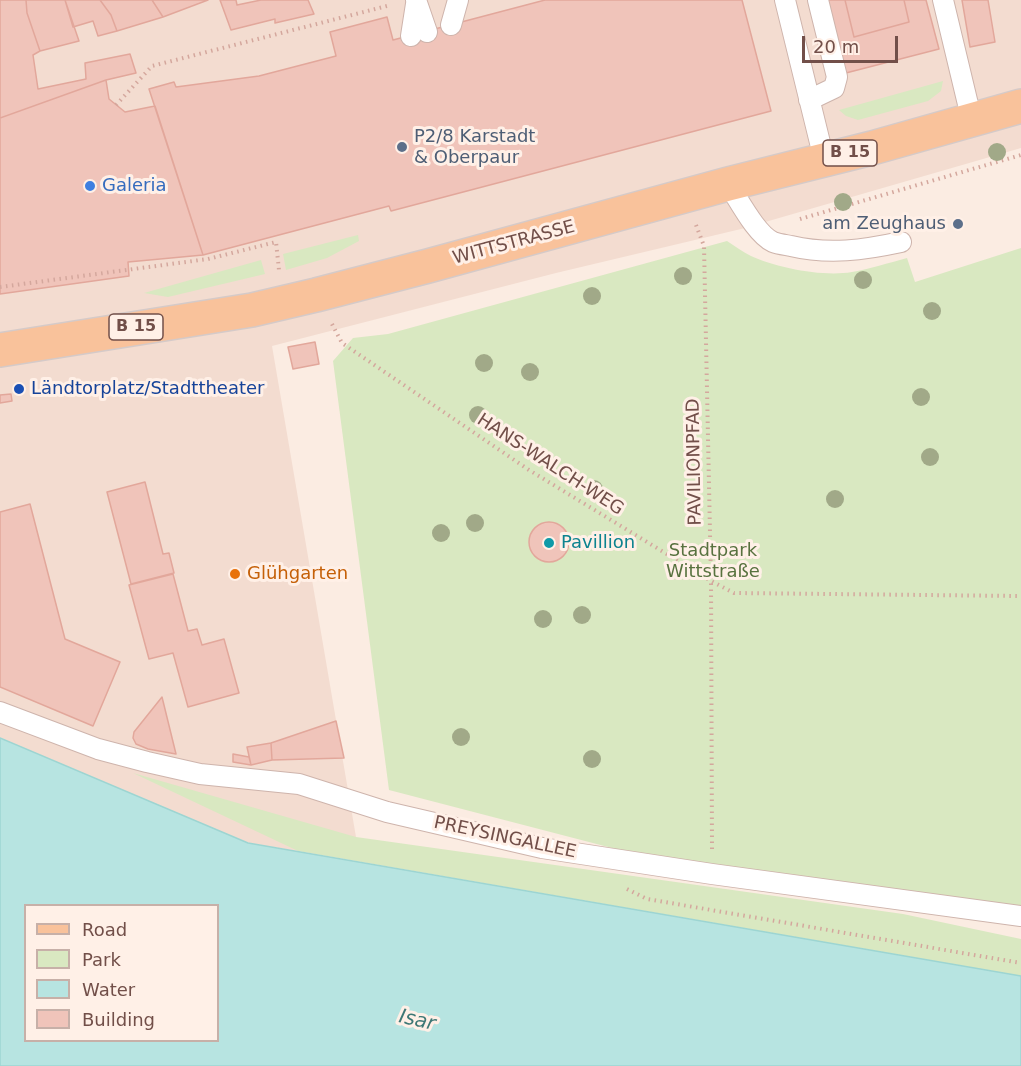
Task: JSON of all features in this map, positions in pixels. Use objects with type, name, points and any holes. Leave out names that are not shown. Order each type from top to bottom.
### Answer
[{"type":"main road","name":"WITTSTRASSE","points":[[0,350],[252,310],[316,295],[972,121],[1021,106]]},
{"type":"lane","points":[[785,0],[824,159]]},
{"type":"lane","points":[[809,100],[834,88],[837,77],[818,0]]},
{"type":"lane","points":[[943,0],[972,121]]},
{"type":"lane","points":[[457,1],[458,23]]},
{"type":"lane","points":[[410,2],[419,34]]},
{"type":"lane","points":[[728,184],[760,231],[773,242],[801,249],[836,253],[901,242]]},
{"type":"lane","name":"PREYSINGALLEE","points":[[0,712],[99,748],[200,774],[299,784],[387,812],[542,848],[712,874],[1021,916]]},
{"type":"path","points":[[116,105],[152,66],[410,2]]},
{"type":"path","points":[[760,231],[1021,155]]},
{"type":"path","name":"PAVILIONPFAD","points":[[685,197],[704,246],[711,581],[712,874]]},
{"type":"path","points":[[0,287],[208,259],[276,242],[282,303]]},
{"type":"path","name":"HANS-WALCH-WEG","points":[[316,295],[342,343],[529,470],[734,593],[1021,596]]},
{"type":"path","points":[[626,889],[647,899],[1021,963]]},
{"type":"shaded area","points":[[0,0],[1021,0],[1021,148],[741,229],[556,273],[272,346],[356,837],[298,851],[248,843],[0,738]]},
{"type":"green space","points":[[943,81],[941,91],[928,101],[858,120],[846,116],[839,110]]},
{"type":"green space","points":[[358,235],[359,241],[327,258],[286,270],[283,254]]},
{"type":"green space","name":"Stadtpark Wittstraße","points":[[727,241],[762,260],[787,268],[814,272],[852,272],[907,258],[915,282],[1021,248],[1021,912],[712,874],[389,790],[333,361],[353,338],[388,334]]},
{"type":"green space","points":[[261,260],[265,274],[168,297],[144,293]]},
{"type":"green space","points":[[133,773],[356,837],[903,914],[1021,939],[1021,976],[298,851]]},
{"type":"water","name":"Isar","points":[[0,738],[248,843],[1021,976],[1021,1066],[0,1066]]},
{"type":"building","points":[[0,0],[26,0],[27,13],[40,51],[33,55],[38,89],[86,79],[85,63],[130,54],[136,73],[106,80],[0,118]]},
{"type":"building","points":[[26,0],[65,0],[79,41],[40,51],[27,13]]},
{"type":"building","points":[[65,0],[100,0],[111,15],[117,31],[98,36],[93,21],[73,27]]},
{"type":"building","points":[[100,0],[152,0],[163,17],[117,31],[111,15]]},
{"type":"building","points":[[152,0],[208,0],[163,17]]},
{"type":"building","points":[[220,0],[236,0],[237,5],[261,0],[308,0],[314,14],[275,23],[275,19],[231,30]]},
{"type":"building","name":"P2/8 Karstadt & Oberpaur","points":[[545,0],[742,0],[771,111],[391,211],[389,206],[203,255],[149,89],[174,82],[176,87],[259,76],[336,56],[330,32],[387,17],[393,40]]},
{"type":"building","points":[[823,0],[845,0],[854,37],[909,22],[904,0],[926,0],[939,49],[842,74]]},
{"type":"building","points":[[845,0],[904,0],[909,22],[854,37]]},
{"type":"building","points":[[962,0],[988,0],[995,42],[970,47]]},
{"type":"building","name":"Galeria","points":[[106,80],[109,99],[125,112],[155,106],[203,255],[128,262],[129,276],[0,294],[0,118]]},
{"type":"building","points":[[315,342],[319,364],[293,369],[288,347]]},
{"type":"building","points":[[11,394],[12,401],[0,403],[0,395]]},
{"type":"building","points":[[145,482],[163,554],[169,553],[174,573],[131,584],[107,492]]},
{"type":"building","points":[[30,504],[65,639],[120,662],[93,726],[0,687],[0,512]]},
{"type":"building","name":"Pavillion","points":[[549,522],[557,523],[563,528],[568,534],[568,550],[563,556],[557,561],[549,562],[541,561],[535,556],[530,550],[529,542],[530,534],[535,528],[541,523]]},
{"type":"building","points":[[173,574],[188,631],[197,629],[202,645],[224,639],[239,693],[188,707],[173,653],[149,659],[129,585]]},
{"type":"building","points":[[162,697],[176,754],[148,749],[136,744],[133,738],[134,732]]},
{"type":"building","points":[[336,721],[344,758],[272,760],[271,743]]},
{"type":"building","points":[[271,743],[272,760],[251,765],[247,747]]},
{"type":"building","points":[[233,754],[249,757],[251,765],[233,762]]},
{"type":"place","name":"P2/8 Karstadt & Oberpaur","points":[[402,147]]},
{"type":"place","name":"Galeria","points":[[90,186]]},
{"type":"place","name":"am Zeughaus","points":[[958,224]]},
{"type":"place","name":"Ländtorplatz/Stadttheater","points":[[19,389]]},
{"type":"place","name":"Pavillion","points":[[549,543]]},
{"type":"place","name":"Glühgarten","points":[[235,574]]}]
